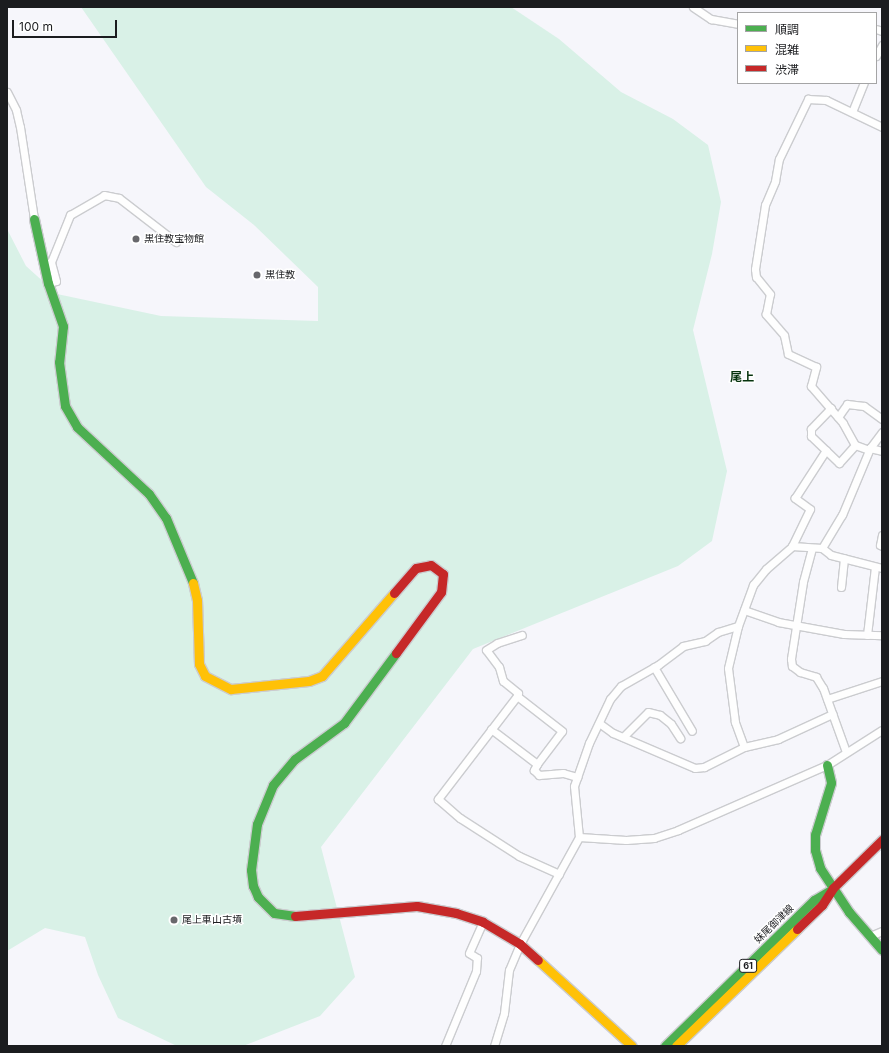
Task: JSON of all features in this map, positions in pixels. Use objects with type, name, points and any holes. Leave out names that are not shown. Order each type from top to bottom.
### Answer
[{"type":"street","points":[[693,7],[711,19],[737,24]]},
{"type":"street","points":[[877,54],[882,45]]},
{"type":"street","points":[[852,112],[864,84]]},
{"type":"street","points":[[7,92],[16,110],[20,127],[34,219],[48,284],[63,326],[59,369],[64,406],[77,427],[150,494],[166,518],[192,578],[197,600],[199,664],[205,676],[231,689],[310,681],[322,676],[416,568],[431,565],[438,568],[443,574],[440,592],[344,723],[295,760],[273,785],[257,824],[253,849],[251,870],[253,886],[258,897],[274,913],[287,917],[378,907],[417,906],[456,913],[484,922],[520,944],[632,1046]]},
{"type":"street","points":[[882,127],[826,100],[808,100],[779,159],[775,181],[765,205],[755,269],[756,276],[770,294],[766,308],[768,319],[784,335],[790,356],[816,367],[812,386],[838,417],[856,445],[882,451]]},
{"type":"street","points":[[48,284],[56,281],[51,262],[70,215],[104,195],[119,198],[176,242]]},
{"type":"street","points":[[838,417],[847,404],[864,406],[882,420]]},
{"type":"street","points":[[831,408],[810,432],[839,462],[856,445]]},
{"type":"street","points":[[822,548],[842,515],[869,449],[882,432]]},
{"type":"street","points":[[744,747],[735,722],[728,668],[738,626],[753,585],[766,569],[792,546],[810,509],[795,498],[805,479],[826,450]]},
{"type":"street","points":[[882,535],[880,545],[882,546]]},
{"type":"street","points":[[792,546],[822,548],[831,555],[879,568],[867,635]]},
{"type":"street","points":[[812,548],[803,582],[797,625],[790,659],[792,666],[800,672],[816,677],[827,699],[846,752]]},
{"type":"street","points":[[841,586],[844,558]]},
{"type":"street","points":[[744,610],[797,625],[844,634],[882,635]]},
{"type":"street","points":[[494,1046],[504,1013],[509,970],[520,944],[579,837],[574,786],[610,699],[621,686],[654,667],[683,646],[705,641],[718,632],[738,626]]},
{"type":"street","points":[[522,635],[498,643],[486,650],[499,667],[503,681],[518,693],[517,696],[562,731],[534,770],[539,775],[564,773],[577,777]]},
{"type":"street","points":[[654,667],[692,731]]},
{"type":"street","points":[[827,699],[882,681]]},
{"type":"street","points":[[517,696],[438,799],[460,818],[519,856],[559,874]]},
{"type":"street","points":[[623,737],[648,712],[665,719],[680,738]]},
{"type":"street","points":[[599,723],[623,737],[695,768],[704,767],[744,747],[778,739],[832,714]]},
{"type":"street","points":[[492,729],[537,764]]},
{"type":"street","points":[[579,837],[626,840],[654,838],[678,830],[827,765],[882,730]]},
{"type":"street","points":[[827,765],[831,782],[815,835],[814,850],[820,868],[849,912],[882,950]]},
{"type":"street","name":"妹尾御津線","points":[[665,1046],[814,900],[833,888],[882,840]]},
{"type":"street","name":"妹尾御津線","points":[[676,1046],[822,905],[833,888]]},
{"type":"street","points":[[445,1046],[476,971],[477,958],[469,953],[484,922]]},
{"type":"street","points":[[870,936],[882,931]]},
{"type":"green space","points":[[81,7],[511,7],[559,39],[621,92],[673,119],[708,145],[721,202],[712,254],[693,330],[727,471],[712,541],[678,566],[473,649],[321,847],[355,977],[320,1016],[243,1046],[177,1046],[118,1018],[98,975],[85,937],[45,928],[7,951],[7,229],[26,266],[57,294],[161,316],[318,321],[318,287],[254,225],[206,187]]},
{"type":"traffic: fast","points":[[34,219],[48,283],[63,326],[59,362],[65,406],[77,427],[149,494],[166,518],[193,583]]},
{"type":"traffic: fast","points":[[295,916],[274,913],[258,897],[253,886],[251,870],[257,824],[273,785],[295,759],[344,723],[396,653]]},
{"type":"traffic: fast","points":[[827,765],[831,783],[815,835],[815,850],[820,868],[849,912],[882,950]]},
{"type":"traffic: fast","points":[[665,1046],[814,900],[829,891]]},
{"type":"traffic: slow","points":[[193,583],[197,600],[199,664],[205,676],[231,689],[309,681],[322,676],[394,593]]},
{"type":"traffic: slow","points":[[676,1046],[797,929]]},
{"type":"traffic: slow","points":[[538,960],[632,1046]]},
{"type":"traffic: jam","points":[[394,593],[416,568],[431,565],[443,574],[441,592],[396,653]]},
{"type":"traffic: jam","points":[[797,929],[822,905],[833,888],[882,840]]},
{"type":"traffic: jam","points":[[295,916],[417,906],[456,913],[483,922],[520,944],[538,960]]},
{"type":"place","name":"黒住教宝物館","points":[[136,239]]},
{"type":"place","name":"黒住教","points":[[257,275]]},
{"type":"place","name":"尾上車山古墳","points":[[174,920]]},
{"type":"district","name":"尾上","points":[[742,377]]}]
